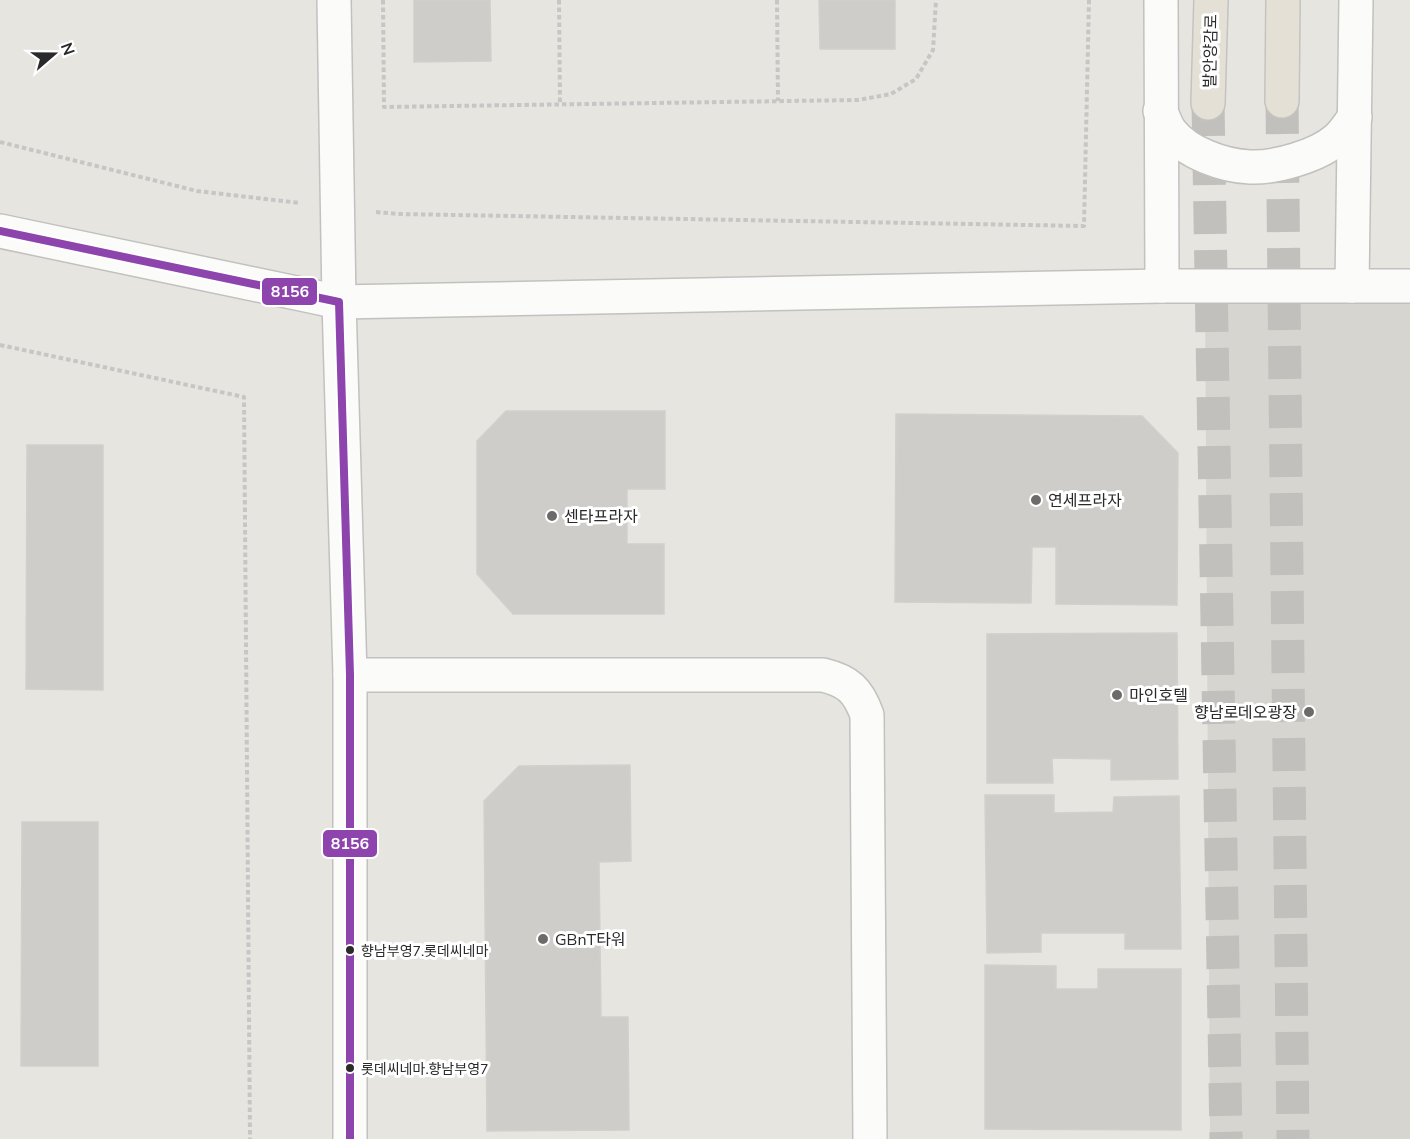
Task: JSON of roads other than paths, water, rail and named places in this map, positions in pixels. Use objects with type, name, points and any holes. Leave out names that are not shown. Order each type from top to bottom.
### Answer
[{"type":"highway","name":"발안양감로","points":[[1208,103],[1211,0]]},
{"type":"highway","points":[[1282,101],[1283,0]]},
{"type":"street","points":[[334,0],[339,302],[350,675],[350,1139]]},
{"type":"street","points":[[1161,0],[1162,286]]},
{"type":"street","points":[[1352,286],[1356,0]]},
{"type":"street","points":[[1160,111],[1171,132],[1190,148],[1219,161],[1251,167],[1283,163],[1313,153],[1337,139],[1355,117]]},
{"type":"street","points":[[0,231],[339,302],[1162,286],[1410,286]]},
{"type":"street","points":[[350,675],[823,675],[838,678],[851,687],[861,700],[867,715],[870,1139]]},
{"type":"tunnel","points":[[1282,101],[1293,1139]]},
{"type":"tunnel","points":[[1208,103],[1226,1139]]},
{"type":"place","name":"연세프라자","points":[[1036,500]]},
{"type":"place","name":"센타프라자","points":[[552,516]]},
{"type":"place","name":"마인호텔","points":[[1117,695]]},
{"type":"place","name":"향남로데오광장","points":[[1309,712]]},
{"type":"place","name":"GBnT타워","points":[[543,939]]},
{"type":"place","name":"향남부영7.롯데씨네마","points":[[350,950]]},
{"type":"place","name":"롯데씨네마.향남부영7","points":[[350,1068]]}]
